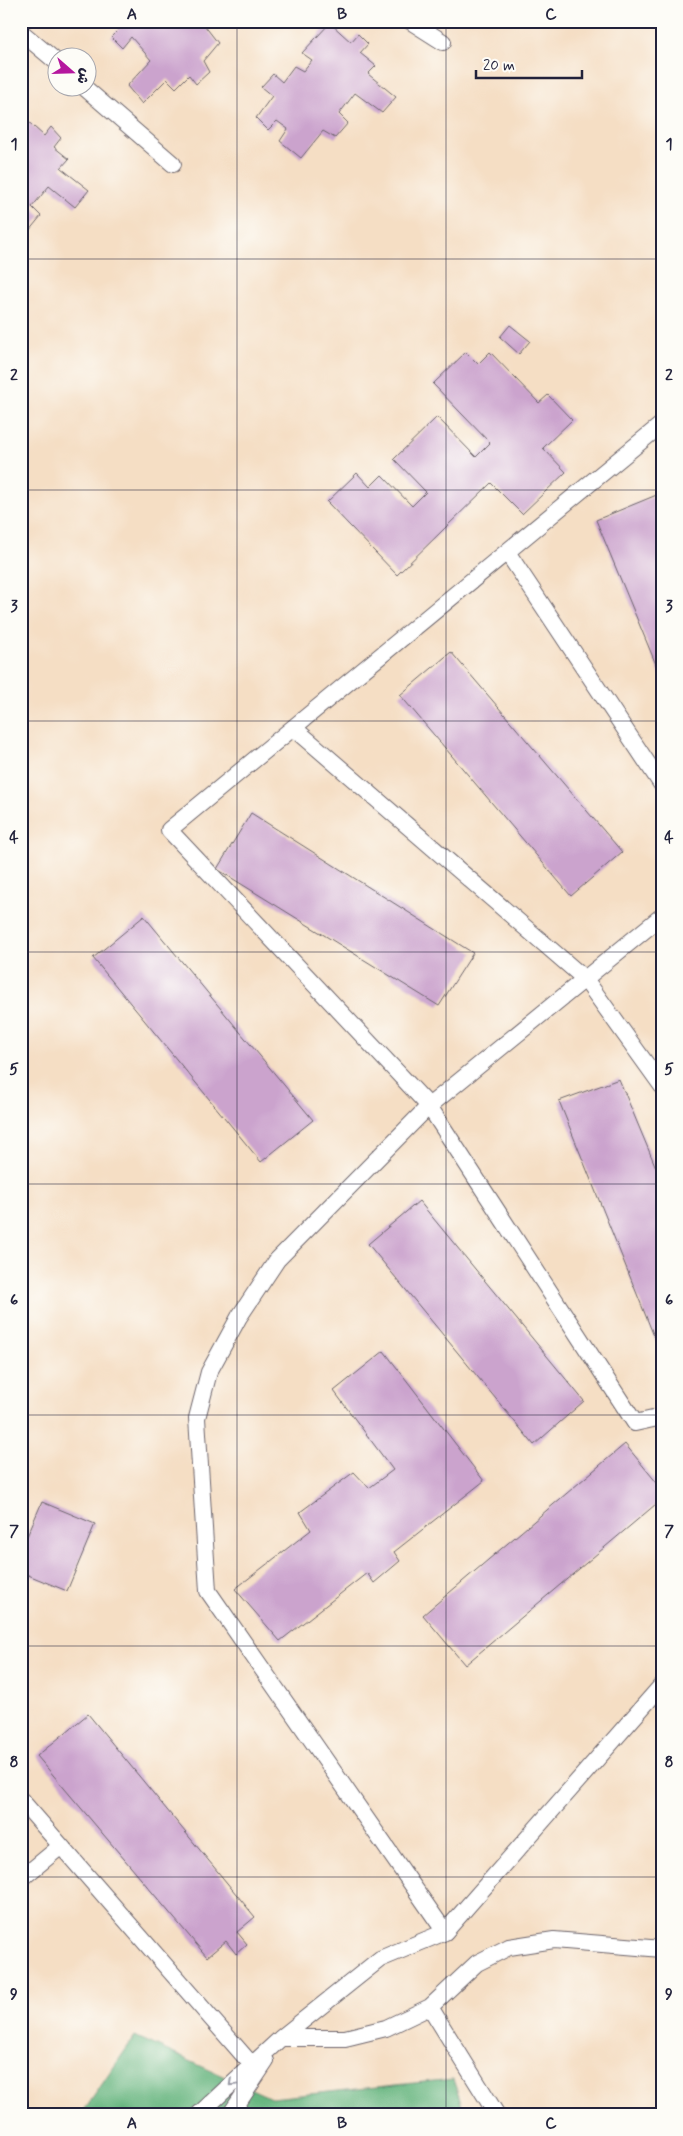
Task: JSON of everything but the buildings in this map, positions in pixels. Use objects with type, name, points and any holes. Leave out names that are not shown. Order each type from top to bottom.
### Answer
[{"type":"lane","points":[[410,21],[442,42]]},
{"type":"lane","points":[[21,32],[48,55]]},
{"type":"lane","points":[[97,98],[173,164]]},
{"type":"lane","points":[[662,424],[169,830],[430,1106],[635,1423],[662,1417]]},
{"type":"lane","points":[[507,552],[662,785]]},
{"type":"lane","points":[[294,728],[585,978],[662,1086]]},
{"type":"lane","points":[[445,1932],[208,1591],[197,1418],[209,1372],[239,1317],[277,1260],[430,1106],[662,916]]},
{"type":"lane","points":[[198,2115],[281,2038],[380,1960],[445,1932],[662,1685]]},
{"type":"lane","points":[[21,1800],[252,2065]]},
{"type":"lane","points":[[21,1879],[61,1846]]},
{"type":"lane","points":[[281,2038],[345,2038],[386,2028],[430,2007],[477,1963],[509,1947],[554,1940],[662,1949]]},
{"type":"lane","points":[[430,2007],[496,2115]]},
{"type":"lane","points":[[230,2115],[281,2038]]},
{"type":"green space","points":[[135,2036],[271,2098],[453,2079],[465,2115],[81,2115]]}]
